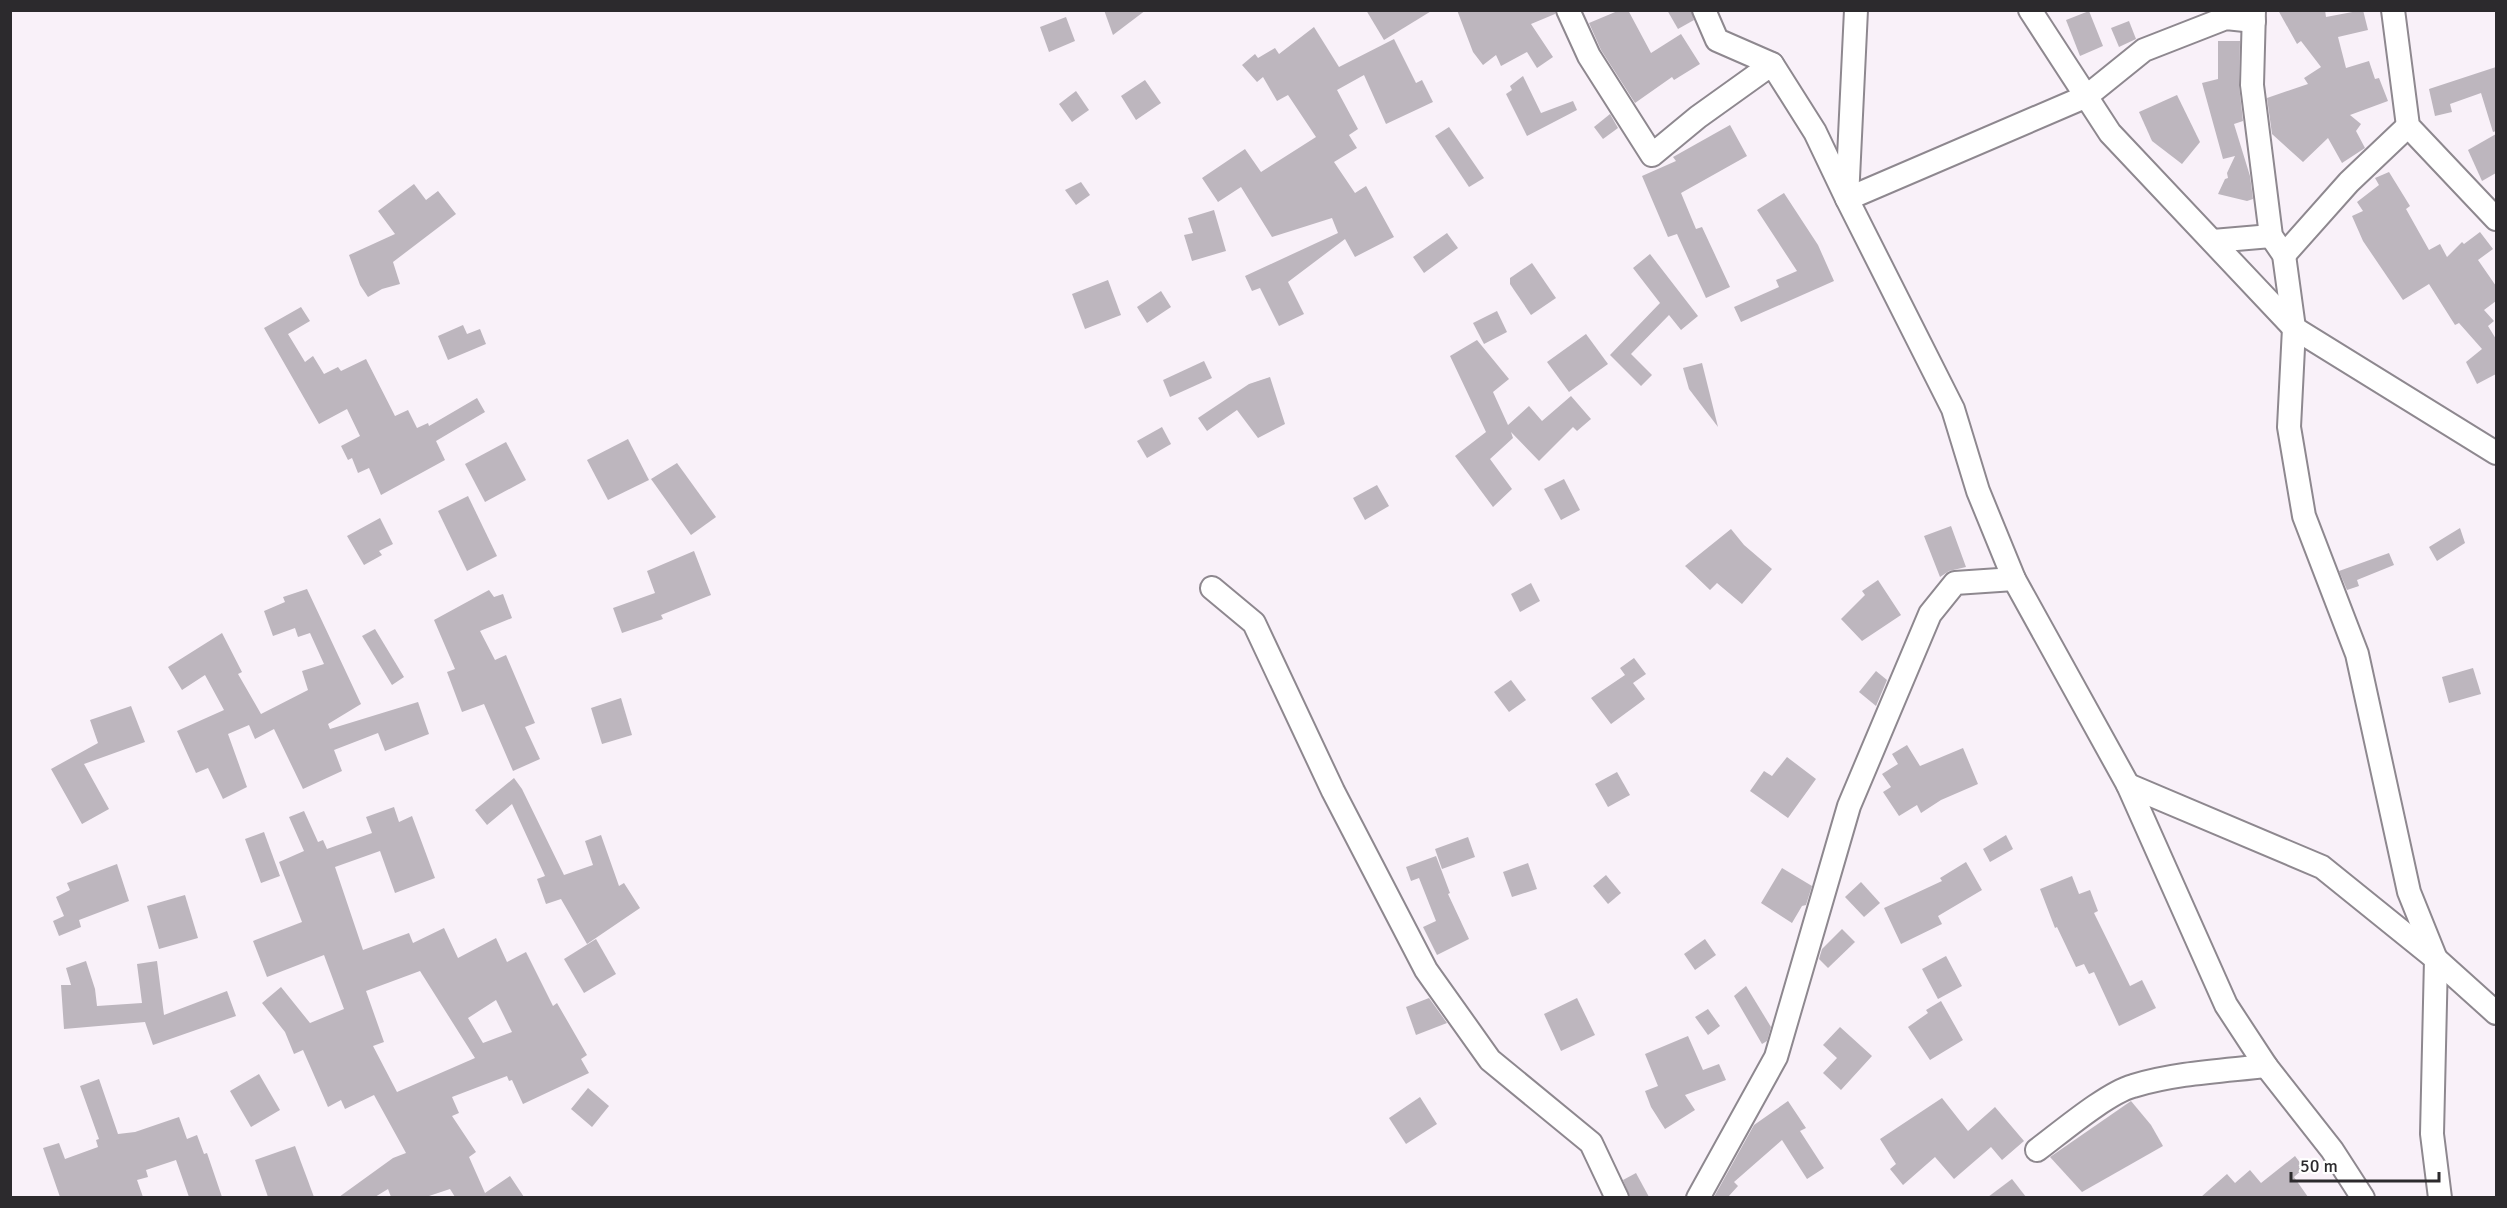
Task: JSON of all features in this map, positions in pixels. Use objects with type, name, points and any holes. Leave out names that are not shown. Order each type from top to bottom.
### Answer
[{"type":"street","points":[[1568,10],[1589,56],[1652,155],[1698,117],[1772,64]]},
{"type":"street","points":[[1704,10],[1718,40],[1772,64],[1815,132],[1953,409],[1977,491],[2014,579],[2128,785],[2226,1005],[2266,1066],[2332,1150],[2363,1197]]},
{"type":"street","points":[[1847,199],[1856,10]]},
{"type":"street","points":[[2030,10],[2110,132],[2294,328],[2496,453]]},
{"type":"street","points":[[2393,10],[2408,126],[2496,219]]},
{"type":"street","points":[[1847,199],[2087,96],[2144,50],[2226,18],[2254,16],[2252,85],[2271,236],[2284,255],[2294,328],[2289,427],[2304,516],[2356,654],[2409,892],[2436,959],[2432,1134],[2440,1197]]},
{"type":"street","points":[[2284,255],[2349,182],[2408,126]]},
{"type":"street","points":[[2213,241],[2271,236]]},
{"type":"street","points":[[1698,1197],[1776,1057],[1850,806],[1930,614],[1955,583],[2014,579]]},
{"type":"street","points":[[1212,588],[1254,623],[1333,791],[1425,970],[1490,1060],[1591,1143],[1617,1197]]},
{"type":"street","points":[[2128,785],[2322,867],[2436,959],[2496,1013]]},
{"type":"street","points":[[2037,1150],[2077,1119],[2131,1086],[2192,1073],[2266,1066]]},
{"type":"building","points":[[1104,10],[1146,10],[1113,35]]},
{"type":"building","points":[[1366,10],[1433,10],[1384,40]]},
{"type":"building","points":[[1457,10],[1555,10],[1555,14],[1531,24],[1553,57],[1537,68],[1527,52],[1501,66],[1496,55],[1483,65],[1473,52]]},
{"type":"building","points":[[1620,10],[1628,10],[1651,53],[1681,34],[1700,64],[1674,80],[1672,77],[1635,103],[1601,50],[1589,23]]},
{"type":"building","points":[[1667,10],[1691,10],[1694,20],[1678,29]]},
{"type":"building","points":[[2278,10],[2325,10],[2326,17],[2363,10],[2368,30],[2338,37],[2346,68],[2369,61],[2375,79],[2379,78],[2388,101],[2350,115],[2361,124],[2356,131],[2365,148],[2342,163],[2328,138],[2303,162],[2272,134],[2267,98],[2308,84],[2304,78],[2321,67],[2301,41],[2297,44]]},
{"type":"building","points":[[2089,11],[2103,46],[2080,56],[2066,20]]},
{"type":"building","points":[[1066,17],[1075,41],[1049,52],[1040,27]]},
{"type":"building","points":[[2129,21],[2136,39],[2119,47],[2111,28]]},
{"type":"building","points":[[1314,27],[1339,67],[1394,39],[1416,83],[1422,80],[1433,102],[1386,124],[1364,75],[1337,90],[1358,129],[1349,135],[1357,148],[1334,162],[1355,193],[1366,186],[1394,237],[1355,257],[1345,239],[1288,282],[1304,314],[1279,326],[1260,288],[1252,291],[1245,276],[1338,233],[1332,218],[1272,237],[1241,187],[1218,202],[1202,178],[1245,149],[1261,172],[1316,137],[1288,95],[1277,101],[1263,77],[1257,82],[1242,65],[1255,54],[1258,58],[1275,48],[1279,54]]},
{"type":"building","points":[[2218,41],[2240,41],[2239,85],[2243,121],[2234,124],[2250,176],[2253,199],[2247,201],[2218,194],[2225,179],[2228,178],[2227,173],[2235,156],[2223,159],[2202,83],[2218,79]]},
{"type":"building","points":[[2496,67],[2496,131],[2493,132],[2481,93],[2450,104],[2452,112],[2435,116],[2429,89]]},
{"type":"building","points":[[1523,76],[1541,113],[1573,101],[1577,110],[1527,136],[1506,94],[1512,90],[1510,86]]},
{"type":"building","points":[[1145,80],[1161,103],[1136,120],[1121,96]]},
{"type":"building","points":[[1076,91],[1089,110],[1072,122],[1059,104]]},
{"type":"building","points":[[2177,95],[2200,142],[2182,164],[2152,141],[2139,112]]},
{"type":"building","points":[[1610,114],[1618,128],[1603,139],[1594,127]]},
{"type":"building","points":[[1730,125],[1747,156],[1681,193],[1696,229],[1702,227],[1730,287],[1706,298],[1677,234],[1668,237],[1642,176],[1676,161],[1673,157]]},
{"type":"building","points":[[1449,127],[1484,178],[1469,187],[1435,136]]},
{"type":"building","points":[[2496,134],[2496,173],[2482,181],[2468,150]]},
{"type":"building","points":[[2389,172],[2410,206],[2406,209],[2429,250],[2440,244],[2447,257],[2462,242],[2464,244],[2480,232],[2493,249],[2478,260],[2496,286],[2496,301],[2484,310],[2494,321],[2488,326],[2496,339],[2496,374],[2477,384],[2466,362],[2482,349],[2459,323],[2455,325],[2429,284],[2403,300],[2363,241],[2352,216],[2363,211],[2357,202],[2379,185],[2375,178]]},
{"type":"building","points":[[1081,182],[1090,195],[1076,205],[1065,190]]},
{"type":"building","points":[[414,184],[426,200],[438,191],[456,214],[393,262],[400,284],[382,289],[368,297],[360,285],[349,255],[395,234],[378,211]]},
{"type":"building","points":[[1784,193],[1818,245],[1834,281],[1741,322],[1734,307],[1779,287],[1776,280],[1797,271],[1757,210]]},
{"type":"building","points":[[1214,210],[1226,251],[1192,261],[1184,235],[1193,233],[1188,218]]},
{"type":"building","points":[[1447,233],[1458,248],[1424,273],[1413,257]]},
{"type":"building","points":[[1650,254],[1698,316],[1681,330],[1669,315],[1631,354],[1652,375],[1641,386],[1610,355],[1660,303],[1633,268]]},
{"type":"building","points":[[1532,263],[1556,298],[1531,315],[1510,284],[1510,278]]},
{"type":"building","points":[[1108,280],[1121,315],[1085,329],[1072,294]]},
{"type":"building","points":[[1161,291],[1171,307],[1147,323],[1137,307]]},
{"type":"building","points":[[301,307],[310,321],[288,334],[305,362],[313,356],[324,374],[338,367],[341,371],[366,359],[395,416],[408,410],[417,428],[428,423],[429,426],[477,398],[485,412],[436,441],[445,460],[381,495],[369,468],[358,473],[352,458],[348,460],[341,446],[360,436],[347,409],[319,424],[264,328]]},
{"type":"building","points":[[1497,311],[1507,332],[1484,344],[1473,323]]},
{"type":"building","points":[[463,325],[467,334],[480,329],[486,344],[448,360],[438,336]]},
{"type":"building","points":[[1586,334],[1608,364],[1569,392],[1547,362]]},
{"type":"building","points":[[1477,340],[1509,379],[1493,392],[1508,425],[1529,406],[1542,421],[1571,396],[1591,419],[1577,431],[1573,427],[1539,461],[1511,432],[1513,438],[1490,459],[1512,489],[1493,507],[1455,456],[1486,432],[1450,356]]},
{"type":"building","points":[[1204,361],[1212,378],[1170,397],[1163,380]]},
{"type":"building","points":[[1702,363],[1718,427],[1689,389],[1683,368]]},
{"type":"building","points":[[1270,377],[1285,424],[1258,438],[1237,410],[1207,431],[1198,418],[1249,384]]},
{"type":"building","points":[[1162,427],[1171,444],[1147,458],[1137,441]]},
{"type":"building","points":[[628,439],[649,480],[608,500],[587,460]]},
{"type":"building","points":[[506,442],[526,480],[485,502],[465,464]]},
{"type":"building","points":[[677,463],[716,517],[691,535],[651,479]]},
{"type":"building","points":[[1564,479],[1580,510],[1561,520],[1544,489]]},
{"type":"building","points":[[1377,485],[1389,506],[1365,520],[1353,498]]},
{"type":"building","points":[[468,496],[497,556],[467,571],[438,511]]},
{"type":"building","points":[[380,518],[393,544],[379,551],[382,555],[364,565],[347,536]]},
{"type":"building","points":[[1951,526],[1966,567],[1949,571],[1940,577],[1924,536]]},
{"type":"building","points":[[2460,528],[2465,543],[2437,561],[2429,547]]},
{"type":"building","points":[[1731,529],[1744,545],[1772,569],[1742,604],[1717,583],[1710,590],[1685,566]]},
{"type":"building","points":[[694,551],[711,595],[661,615],[663,619],[622,633],[613,608],[655,593],[647,571]]},
{"type":"building","points":[[2389,553],[2394,565],[2357,580],[2359,586],[2347,590],[2339,571]]},
{"type":"building","points":[[1878,580],[1901,615],[1862,641],[1841,619],[1865,595],[1862,591]]},
{"type":"building","points":[[1531,583],[1540,601],[1520,612],[1511,594]]},
{"type":"building","points":[[307,589],[361,704],[328,724],[330,729],[418,702],[429,734],[385,751],[378,733],[334,750],[342,771],[303,789],[274,729],[255,739],[249,725],[228,734],[247,787],[223,799],[208,768],[196,773],[177,731],[224,710],[205,675],[182,690],[168,667],[222,633],[242,672],[238,674],[261,714],[308,690],[302,671],[324,664],[310,633],[298,637],[295,628],[273,636],[264,611],[285,602],[283,597]]},
{"type":"building","points":[[489,590],[494,597],[503,594],[512,618],[480,631],[495,660],[506,655],[535,723],[525,727],[540,759],[513,771],[484,704],[462,712],[447,672],[455,669],[434,620]]},
{"type":"building","points":[[375,629],[404,677],[392,685],[362,636]]},
{"type":"building","points":[[1634,658],[1646,674],[1633,683],[1645,699],[1611,724],[1591,698],[1625,675],[1620,668]]},
{"type":"building","points":[[2473,668],[2481,694],[2449,703],[2442,677]]},
{"type":"building","points":[[1876,671],[1887,680],[1876,706],[1859,692]]},
{"type":"building","points":[[1511,680],[1526,700],[1509,712],[1494,692]]},
{"type":"building","points":[[621,698],[632,735],[602,744],[591,708]]},
{"type":"building","points":[[131,706],[145,742],[84,764],[109,809],[82,824],[51,769],[98,743],[90,720]]},
{"type":"building","points":[[1907,745],[1920,766],[1963,748],[1978,784],[1941,800],[1921,813],[1917,805],[1899,816],[1883,792],[1891,787],[1882,774],[1898,764],[1892,754]]},
{"type":"building","points":[[1787,757],[1816,779],[1788,818],[1750,791],[1764,771],[1772,776]]},
{"type":"building","points":[[1617,772],[1630,795],[1608,807],[1595,784]]},
{"type":"building","points":[[514,778],[522,789],[564,875],[593,865],[585,841],[601,835],[619,886],[624,883],[640,908],[587,944],[561,899],[546,904],[537,879],[545,876],[512,804],[487,825],[475,810]]},
{"type":"building","points":[[394,807],[399,822],[412,816],[435,878],[395,893],[380,851],[335,867],[363,950],[409,933],[413,943],[444,928],[458,958],[496,938],[507,962],[526,952],[553,1006],[557,1003],[587,1055],[581,1059],[589,1073],[523,1104],[512,1080],[509,1081],[507,1076],[452,1097],[459,1113],[452,1116],[476,1152],[469,1157],[485,1193],[510,1176],[524,1197],[455,1197],[450,1189],[426,1197],[391,1197],[388,1189],[375,1197],[339,1197],[393,1158],[406,1153],[374,1095],[345,1109],[341,1100],[328,1107],[303,1050],[294,1054],[285,1032],[262,1003],[281,987],[310,1023],[344,1009],[324,955],[267,977],[253,941],[302,922],[279,862],[304,851],[289,817],[304,811],[318,842],[323,840],[327,849],[372,833],[366,817]],"holes":[[[420,971],[475,1058],[397,1092],[373,1046],[384,1042],[366,991]],[[496,1000],[512,1032],[483,1043],[468,1018]]]},
{"type":"building","points":[[264,832],[280,876],[261,883],[245,839]]},
{"type":"building","points":[[2006,835],[2013,849],[1990,862],[1983,849]]},
{"type":"building","points":[[1468,837],[1475,857],[1442,869],[1435,849]]},
{"type":"building","points":[[1436,856],[1450,893],[1448,894],[1469,939],[1437,955],[1423,927],[1436,921],[1419,878],[1411,881],[1406,867]]},
{"type":"building","points":[[1966,862],[1982,890],[1938,916],[1942,924],[1901,944],[1884,908],[1942,881],[1940,878]]},
{"type":"building","points":[[1528,863],[1537,889],[1512,897],[1503,872]]},
{"type":"building","points":[[117,864],[129,901],[79,920],[81,927],[59,936],[53,921],[64,916],[56,897],[70,890],[67,883]]},
{"type":"building","points":[[1782,868],[1812,886],[1806,905],[1802,906],[1792,923],[1761,903]]},
{"type":"building","points":[[1606,875],[1621,893],[1608,904],[1593,886]]},
{"type":"building","points":[[2072,876],[2079,894],[2090,890],[2098,911],[2094,913],[2130,986],[2142,980],[2156,1008],[2119,1026],[2094,972],[2089,974],[2084,964],[2076,967],[2057,927],[2055,928],[2040,889]]},
{"type":"building","points":[[1861,882],[1880,903],[1864,917],[1845,897]]},
{"type":"building","points":[[185,895],[198,938],[159,949],[147,906]]},
{"type":"building","points":[[1842,929],[1855,942],[1828,968],[1819,959],[1822,949]]},
{"type":"building","points":[[596,939],[616,974],[584,993],[564,959]]},
{"type":"building","points":[[1705,939],[1716,955],[1695,970],[1684,954]]},
{"type":"building","points":[[1946,956],[1962,986],[1938,999],[1922,969]]},
{"type":"building","points":[[86,961],[95,989],[97,1006],[142,1003],[137,964],[157,961],[164,1015],[227,991],[236,1016],[153,1045],[145,1022],[64,1029],[61,985],[71,985],[66,968]]},
{"type":"building","points":[[1746,986],[1771,1027],[1767,1041],[1762,1044],[1734,996]]},
{"type":"building","points":[[1429,998],[1447,1023],[1416,1035],[1406,1007]]},
{"type":"building","points":[[1577,998],[1595,1035],[1561,1051],[1544,1014]]},
{"type":"building","points":[[1941,1001],[1963,1040],[1930,1060],[1908,1027],[1928,1013],[1926,1010]]},
{"type":"building","points":[[1708,1009],[1720,1026],[1708,1035],[1695,1017]]},
{"type":"building","points":[[1840,1027],[1872,1056],[1841,1090],[1823,1073],[1837,1058],[1823,1045]]},
{"type":"building","points":[[1688,1036],[1703,1070],[1719,1064],[1726,1080],[1685,1095],[1695,1110],[1665,1129],[1651,1107],[1645,1091],[1658,1086],[1645,1054]]},
{"type":"building","points":[[259,1074],[280,1110],[251,1127],[230,1091]]},
{"type":"building","points":[[99,1079],[118,1134],[135,1132],[179,1117],[187,1139],[197,1135],[204,1154],[207,1153],[222,1197],[189,1197],[176,1160],[146,1170],[148,1177],[137,1180],[143,1197],[60,1197],[43,1148],[59,1143],[65,1159],[98,1147],[96,1140],[99,1139],[80,1086]]},
{"type":"building","points":[[588,1088],[609,1106],[592,1127],[571,1109]]},
{"type":"building","points":[[1420,1097],[1437,1124],[1406,1144],[1389,1118]]},
{"type":"building","points":[[1942,1098],[1968,1131],[1995,1107],[2024,1141],[2002,1160],[1991,1147],[1954,1179],[1935,1157],[1903,1185],[1890,1169],[1896,1164],[1880,1139]]},
{"type":"building","points":[[1788,1101],[1806,1128],[1800,1131],[1824,1168],[1807,1179],[1782,1140],[1734,1182],[1738,1186],[1728,1197],[1714,1197],[1754,1125]]},
{"type":"building","points":[[2131,1101],[2151,1125],[2163,1146],[2082,1192],[2050,1157]]},
{"type":"building","points":[[295,1146],[314,1197],[268,1197],[255,1160]]},
{"type":"building","points":[[2295,1156],[2304,1168],[2294,1177],[2308,1197],[2201,1197],[2227,1174],[2235,1183],[2250,1170],[2261,1183]]},
{"type":"building","points":[[1636,1173],[1649,1197],[1630,1197],[1623,1180]]},
{"type":"building","points":[[2012,1179],[2026,1197],[1988,1197]]}]
